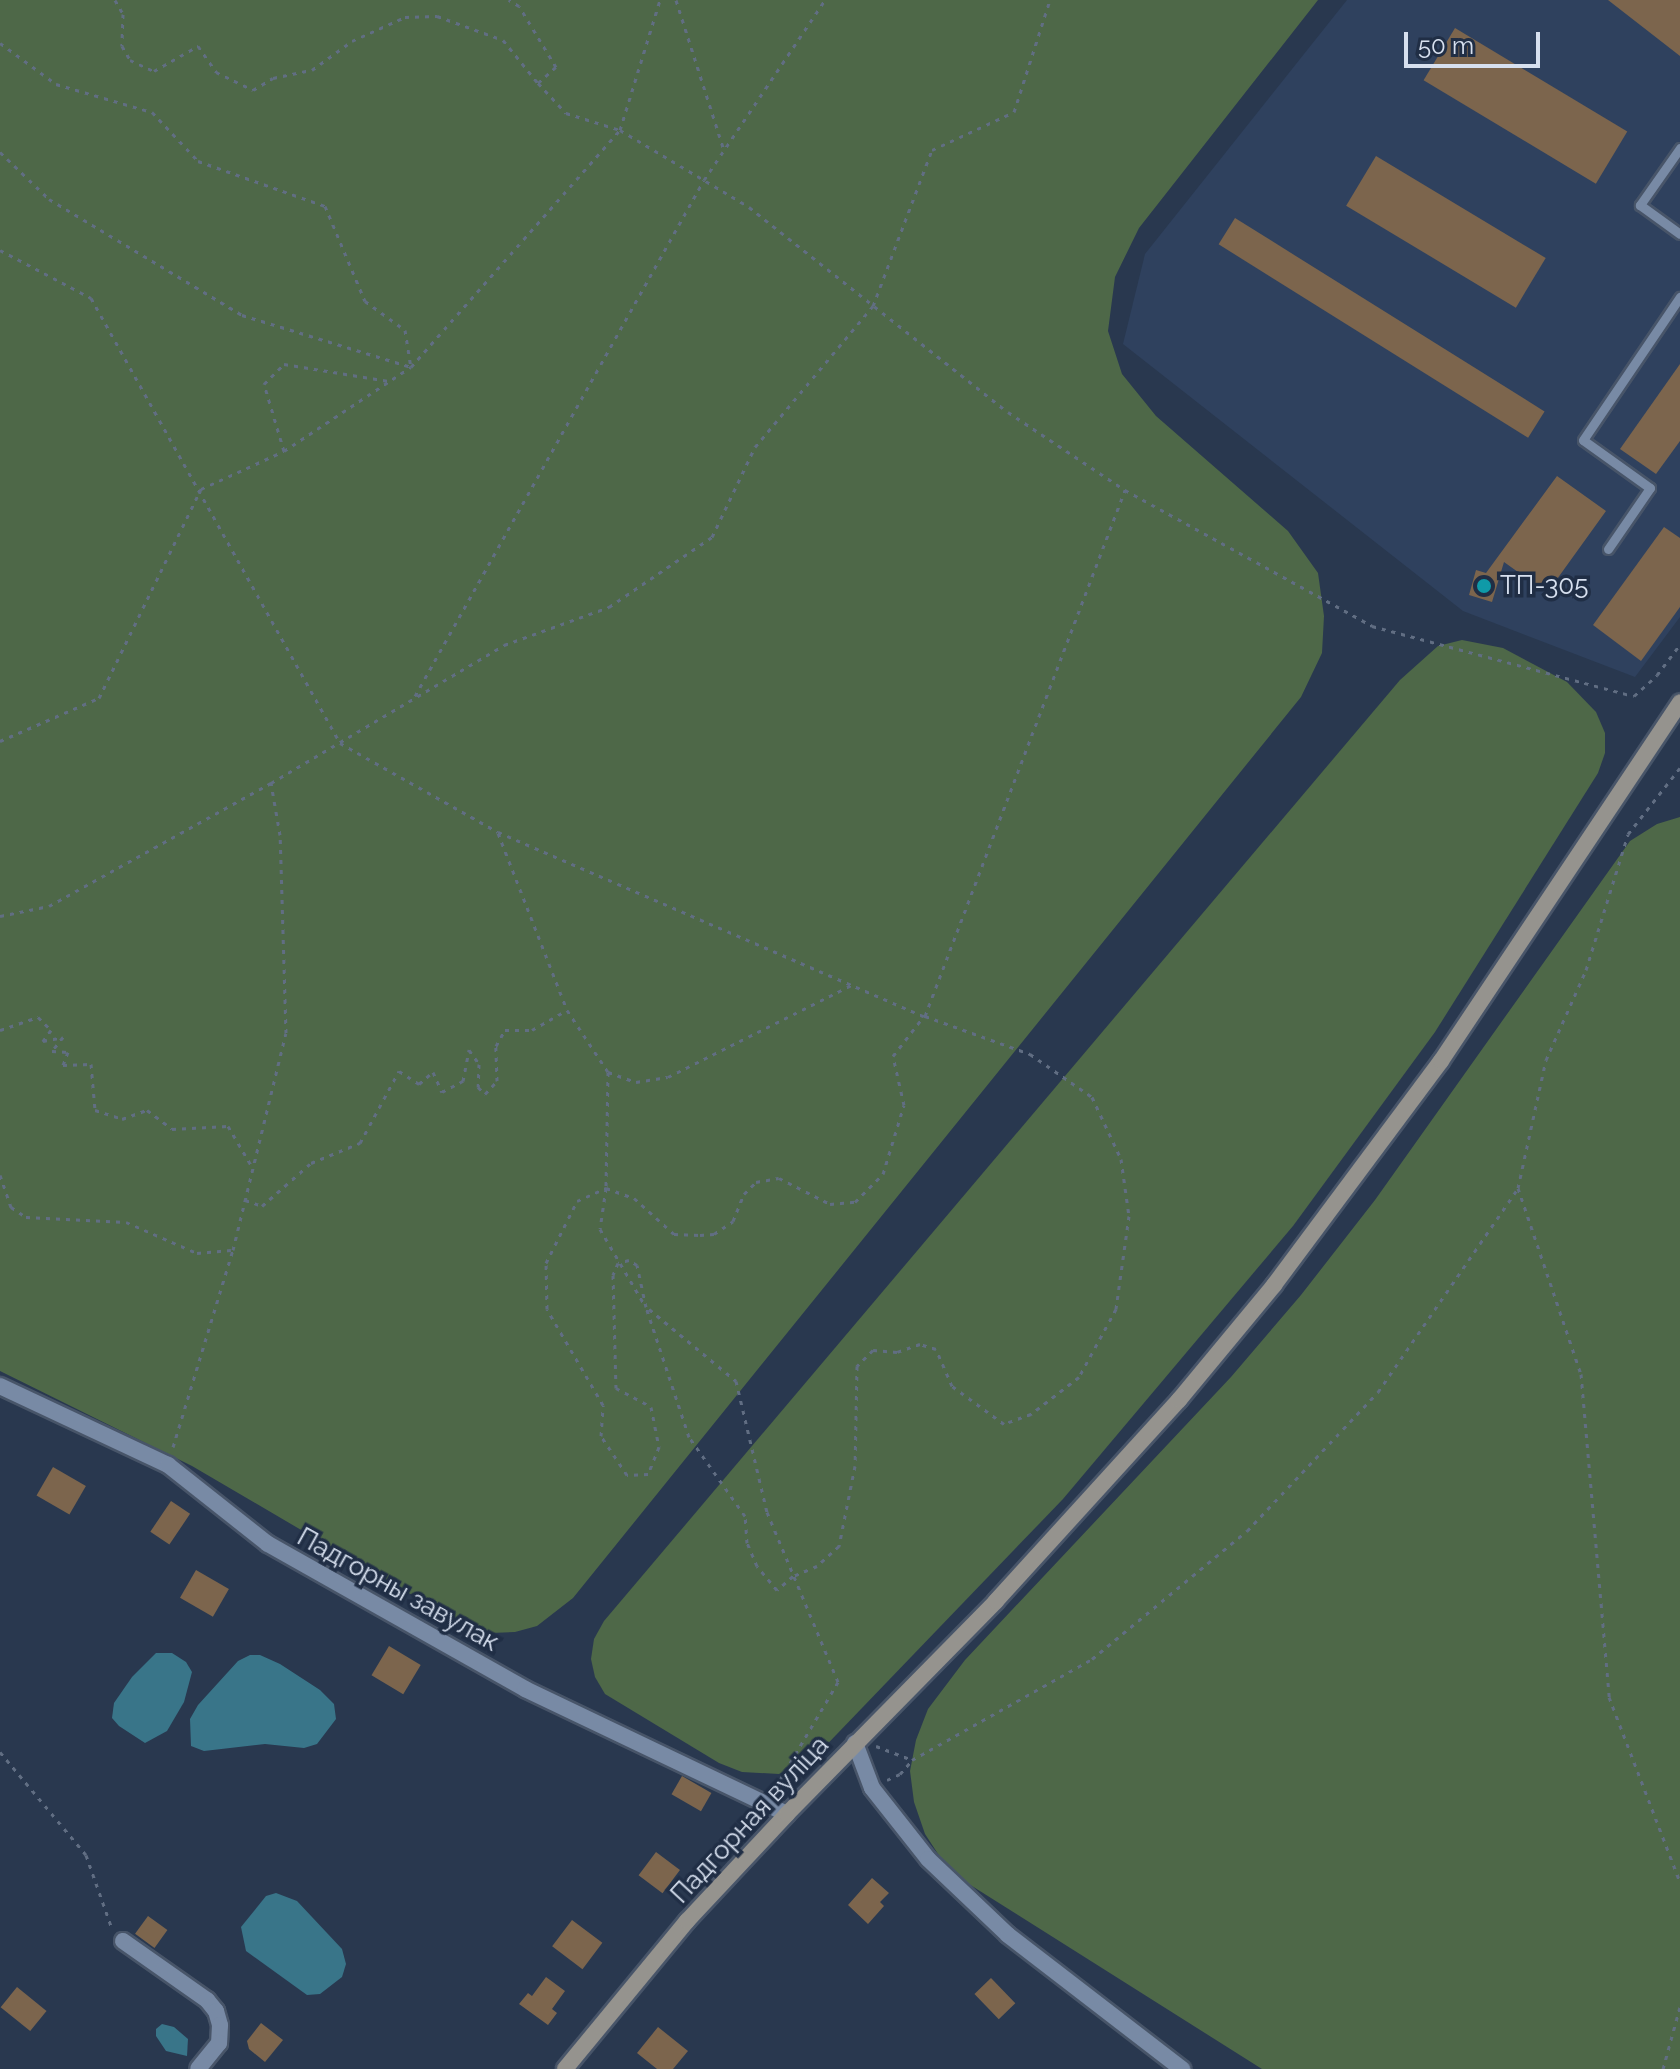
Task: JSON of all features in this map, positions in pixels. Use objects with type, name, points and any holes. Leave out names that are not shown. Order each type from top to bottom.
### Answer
[{"type":"street","points":[[855,1743],[1068,1522],[1179,1400],[1274,1285],[1441,1061],[1680,702]]},
{"type":"street","name":"Падгорны завулак","points":[[0,1386],[168,1465],[268,1544],[525,1689],[787,1814]]},
{"type":"street","name":"Падгорная вуліца","points":[[565,2069],[687,1921],[855,1743],[872,1788],[928,1859],[1008,1935],[1182,2069]]},
{"type":"street","points":[[123,1941],[207,2000],[216,2011],[220,2025],[219,2043],[198,2069]]},
{"type":"lane","points":[[1680,148],[1640,205],[1680,234]]},
{"type":"lane","points":[[1608,549],[1650,488],[1583,440],[1680,297]]},
{"type":"path","points":[[115,0],[123,14],[122,46],[130,60],[154,71],[198,46],[216,72],[253,90],[273,78],[312,70],[352,41],[405,17],[437,16],[503,40],[566,113],[620,130],[749,207],[1008,412],[1125,490],[1372,626],[1634,696],[1657,675],[1680,644]]},
{"type":"path","points":[[509,0],[519,6],[556,67],[538,83]]},
{"type":"path","points":[[519,6],[522,0]]},
{"type":"path","points":[[0,741],[99,698],[201,489],[284,451],[411,367],[620,130],[660,0]]},
{"type":"path","points":[[676,0],[724,150]]},
{"type":"path","points":[[414,698],[704,180],[825,0]]},
{"type":"path","points":[[0,916],[49,906],[271,783],[504,645],[609,607],[712,537],[755,447],[873,306],[932,150],[1014,112],[1050,0]]},
{"type":"path","points":[[0,43],[56,84],[152,112],[198,161],[325,206],[365,301],[405,330],[411,367]]},
{"type":"path","points":[[0,152],[49,199],[242,315],[411,367]]},
{"type":"path","points":[[0,250],[91,298],[201,489],[340,743],[498,832],[924,1016],[1030,1054],[1092,1097],[1121,1159],[1129,1216],[1116,1309],[1079,1377],[1031,1414],[1004,1424],[952,1386],[936,1349],[920,1344],[897,1352],[873,1350],[857,1366],[855,1466],[839,1546],[817,1566],[793,1576],[777,1590],[757,1566],[747,1543],[745,1516],[689,1437],[646,1307],[637,1265],[629,1260],[618,1263]]},
{"type":"path","points":[[284,451],[264,384],[284,364],[391,381]]},
{"type":"path","points":[[618,1263],[613,1275],[616,1388],[651,1407],[659,1447],[648,1474],[627,1475],[601,1436],[603,1405],[547,1309],[546,1263],[577,1201],[606,1188],[634,1198],[674,1234],[714,1234],[733,1221],[744,1194],[756,1182],[779,1178],[830,1204],[855,1202],[883,1174],[904,1105],[893,1056],[924,1016],[1125,490]]},
{"type":"path","points":[[872,1788],[900,1774],[912,1760],[1092,1659],[1247,1531],[1378,1392],[1518,1188],[1546,1060],[1586,970],[1628,834],[1680,768]]},
{"type":"path","points":[[168,1465],[233,1250],[251,1165],[286,1033],[280,835],[271,783]]},
{"type":"path","points":[[498,832],[567,1010],[608,1072],[606,1188],[600,1229],[646,1307],[736,1381],[767,1512],[838,1682],[780,1780],[787,1814]]},
{"type":"path","points":[[608,1072],[636,1082],[668,1077],[852,985]]},
{"type":"path","points":[[245,1200],[262,1206],[311,1163],[360,1143],[399,1071],[419,1084],[433,1072],[442,1092],[463,1081],[469,1050],[479,1064],[478,1087],[485,1094],[497,1081],[496,1046],[505,1030],[532,1030],[567,1010]]},
{"type":"path","points":[[0,1030],[38,1017],[51,1030],[43,1041],[63,1037],[52,1051],[68,1052],[63,1065],[91,1064],[95,1110],[122,1119],[147,1110],[172,1129],[228,1126],[251,1165]]},
{"type":"path","points":[[0,1175],[11,1207],[26,1217],[126,1222],[197,1253],[233,1250]]},
{"type":"path","points":[[1518,1188],[1581,1374],[1609,1697],[1680,1882]]},
{"type":"path","points":[[855,1743],[882,1747],[912,1760]]},
{"type":"path","points":[[0,1752],[86,1855],[110,1927],[123,1941]]},
{"type":"path","points":[[1663,2069],[1680,2007]]},
{"type":"shaded area","points":[[1347,0],[1680,0],[1680,617],[1635,677],[1463,611],[1123,344],[1145,254]]},
{"type":"shaded area","points":[[156,1653],[172,1653],[186,1662],[192,1672],[184,1702],[167,1731],[145,1743],[112,1718],[114,1703],[132,1677]]},
{"type":"shaded area","points":[[250,1655],[260,1655],[280,1664],[320,1690],[334,1704],[336,1719],[317,1744],[304,1748],[265,1744],[204,1751],[191,1746],[190,1719],[198,1705],[238,1661]]},
{"type":"shaded area","points":[[276,1893],[297,1901],[342,1949],[346,1964],[342,1977],[320,1994],[307,1995],[246,1951],[241,1927],[266,1896]]},
{"type":"shaded area","points":[[162,2024],[174,2027],[188,2039],[187,2056],[166,2051],[156,2036],[156,2029]]},
{"type":"green space","points":[[0,0],[1318,0],[1139,228],[1115,277],[1108,331],[1122,374],[1156,416],[1288,531],[1318,573],[1324,616],[1322,653],[1301,697],[573,1598],[537,1626],[515,1632],[490,1633],[465,1626],[192,1466],[0,1371]]},
{"type":"green space","points":[[1462,640],[1503,648],[1567,682],[1596,712],[1605,733],[1605,753],[1598,773],[1435,1032],[1293,1226],[1063,1499],[812,1760],[779,1774],[742,1772],[719,1763],[605,1694],[595,1677],[591,1659],[594,1639],[604,1621],[1400,680],[1438,646]]},
{"type":"green space","points":[[1680,817],[1680,2069],[1262,2069],[964,1881],[942,1860],[925,1834],[914,1802],[910,1771],[916,1740],[928,1709],[965,1660],[1231,1377],[1301,1295],[1375,1200],[1630,841],[1657,824]]},
{"type":"building","points":[[1608,0],[1680,0],[1680,56]]},
{"type":"building","points":[[1455,28],[1627,132],[1596,184],[1424,80]]},
{"type":"building","points":[[1376,156],[1546,258],[1516,308],[1346,206]]},
{"type":"building","points":[[1235,218],[1545,411],[1528,438],[1219,244]]},
{"type":"building","points":[[1680,364],[1680,441],[1656,474],[1620,449]]},
{"type":"building","points":[[1557,476],[1606,511],[1547,593],[1504,562],[1492,602],[1469,595],[1476,570],[1486,573]]},
{"type":"building","points":[[1664,527],[1680,538],[1680,607],[1641,661],[1593,625]]},
{"type":"building","points":[[53,1467],[86,1486],[69,1515],[36,1496]]},
{"type":"building","points":[[171,1501],[190,1514],[169,1545],[150,1532]]},
{"type":"building","points":[[196,1570],[229,1589],[213,1617],[180,1598]]},
{"type":"building","points":[[389,1646],[421,1665],[403,1694],[371,1675]]},
{"type":"building","points":[[682,1776],[711,1793],[701,1811],[672,1794]]},
{"type":"building","points":[[656,1852],[680,1870],[663,1893],[639,1875]]},
{"type":"building","points":[[872,1878],[889,1893],[880,1902],[884,1906],[868,1924],[848,1905]]},
{"type":"building","points":[[148,1916],[167,1930],[154,1948],[135,1934]]},
{"type":"building","points":[[572,1920],[602,1943],[582,1969],[552,1946]]},
{"type":"building","points":[[546,1977],[565,1991],[552,2009],[557,2013],[548,2025],[519,2004],[528,1993],[532,1996]]},
{"type":"building","points":[[991,1978],[1015,2003],[999,2019],[974,1994]]},
{"type":"building","points":[[17,1987],[47,2011],[30,2031],[1,2007]]},
{"type":"building","points":[[261,2023],[283,2040],[265,2062],[249,2049],[247,2041]]},
{"type":"building","points":[[658,2027],[688,2051],[673,2069],[657,2069],[637,2053]]},
{"type":"place","name":"ТП-305","points":[[1484,586]]}]
